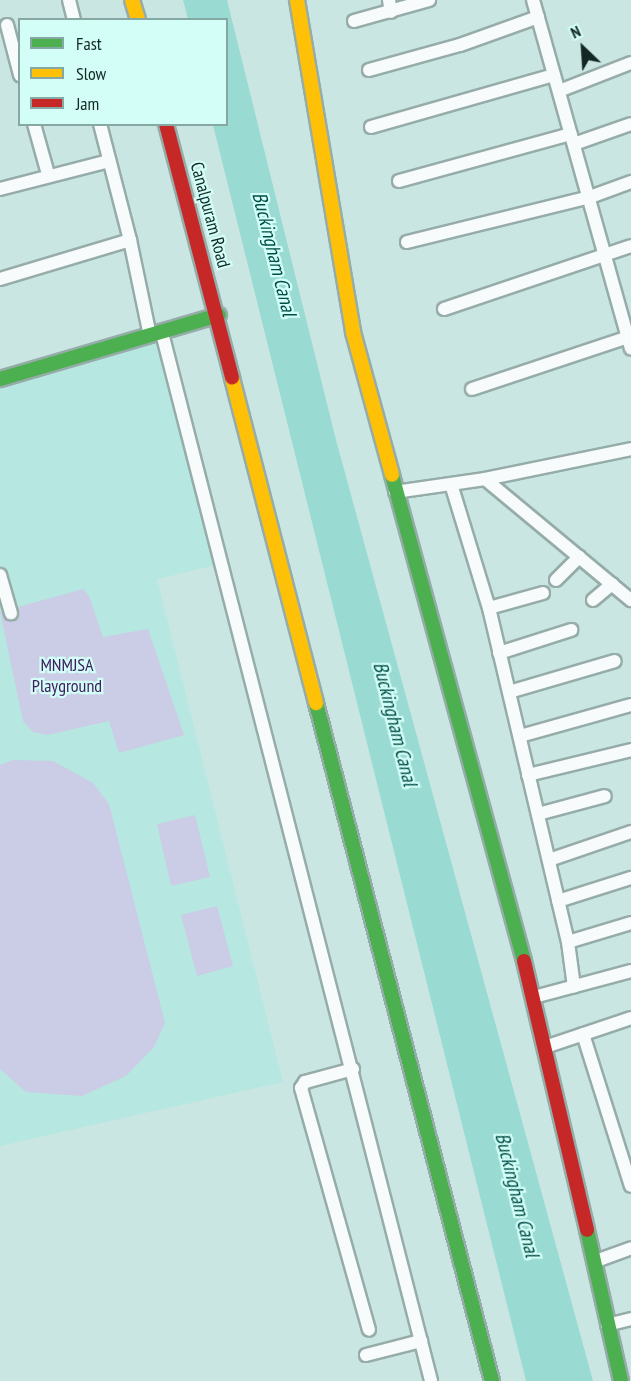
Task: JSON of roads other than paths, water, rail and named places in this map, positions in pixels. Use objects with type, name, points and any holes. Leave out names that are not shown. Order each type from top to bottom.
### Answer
[{"type":"street","points":[[69,0],[74,18]]},
{"type":"street","points":[[132,0],[137,18]]},
{"type":"street","points":[[297,0],[353,332],[534,997],[597,1261],[608,1326],[621,1381]]},
{"type":"street","points":[[354,21],[390,6],[429,0]]},
{"type":"street","points":[[472,389],[629,342],[533,0]]},
{"type":"street","points":[[369,70],[460,45],[538,17]]},
{"type":"street","points":[[7,25],[18,67]]},
{"type":"street","points":[[559,91],[631,63]]},
{"type":"street","points":[[371,127],[554,75]]},
{"type":"street","points":[[399,181],[631,124]]},
{"type":"street","points":[[35,126],[48,174]]},
{"type":"street","points":[[100,126],[353,1069],[421,1341],[427,1380]]},
{"type":"street","name":"Canalpuram Road","points":[[167,126],[219,315],[492,1381]]},
{"type":"street","points":[[0,189],[48,174],[109,161]]},
{"type":"street","points":[[407,242],[590,197],[631,182]]},
{"type":"street","points":[[0,279],[130,240]]},
{"type":"street","points":[[444,309],[605,258],[631,246]]},
{"type":"street","points":[[0,379],[219,315]]},
{"type":"street","points":[[395,492],[486,479],[631,449]]},
{"type":"street","points":[[486,479],[631,600]]},
{"type":"street","points":[[451,484],[489,608],[568,942],[574,987]]},
{"type":"street","points":[[556,580],[579,557]]},
{"type":"street","points":[[0,575],[11,613]]},
{"type":"street","points":[[593,600],[612,584]]},
{"type":"street","points":[[489,608],[543,593]]},
{"type":"street","points":[[499,652],[571,630]]},
{"type":"street","points":[[509,692],[615,661]]},
{"type":"street","points":[[520,736],[631,705]]},
{"type":"street","points":[[528,775],[631,750]]},
{"type":"street","points":[[538,814],[605,796]]},
{"type":"street","points":[[549,860],[631,832]]},
{"type":"street","points":[[558,901],[631,878]]},
{"type":"street","points":[[568,942],[631,923]]},
{"type":"street","points":[[534,997],[631,971]]},
{"type":"street","points":[[545,1047],[631,1017]]},
{"type":"street","points":[[583,1034],[631,1186]]},
{"type":"street","points":[[353,1069],[305,1082],[301,1088],[369,1330]]},
{"type":"street","points":[[597,1261],[631,1248]]},
{"type":"street","points":[[608,1326],[631,1319]]},
{"type":"street","points":[[366,1354],[421,1341]]},
{"type":"water","name":"Buckingham Canal","points":[[183,0],[227,0],[336,440],[593,1381],[526,1381],[213,126],[228,126],[228,18],[188,18]]},
{"type":"park label","name":"MNMJSA Playground","points":[[67,676]]}]
